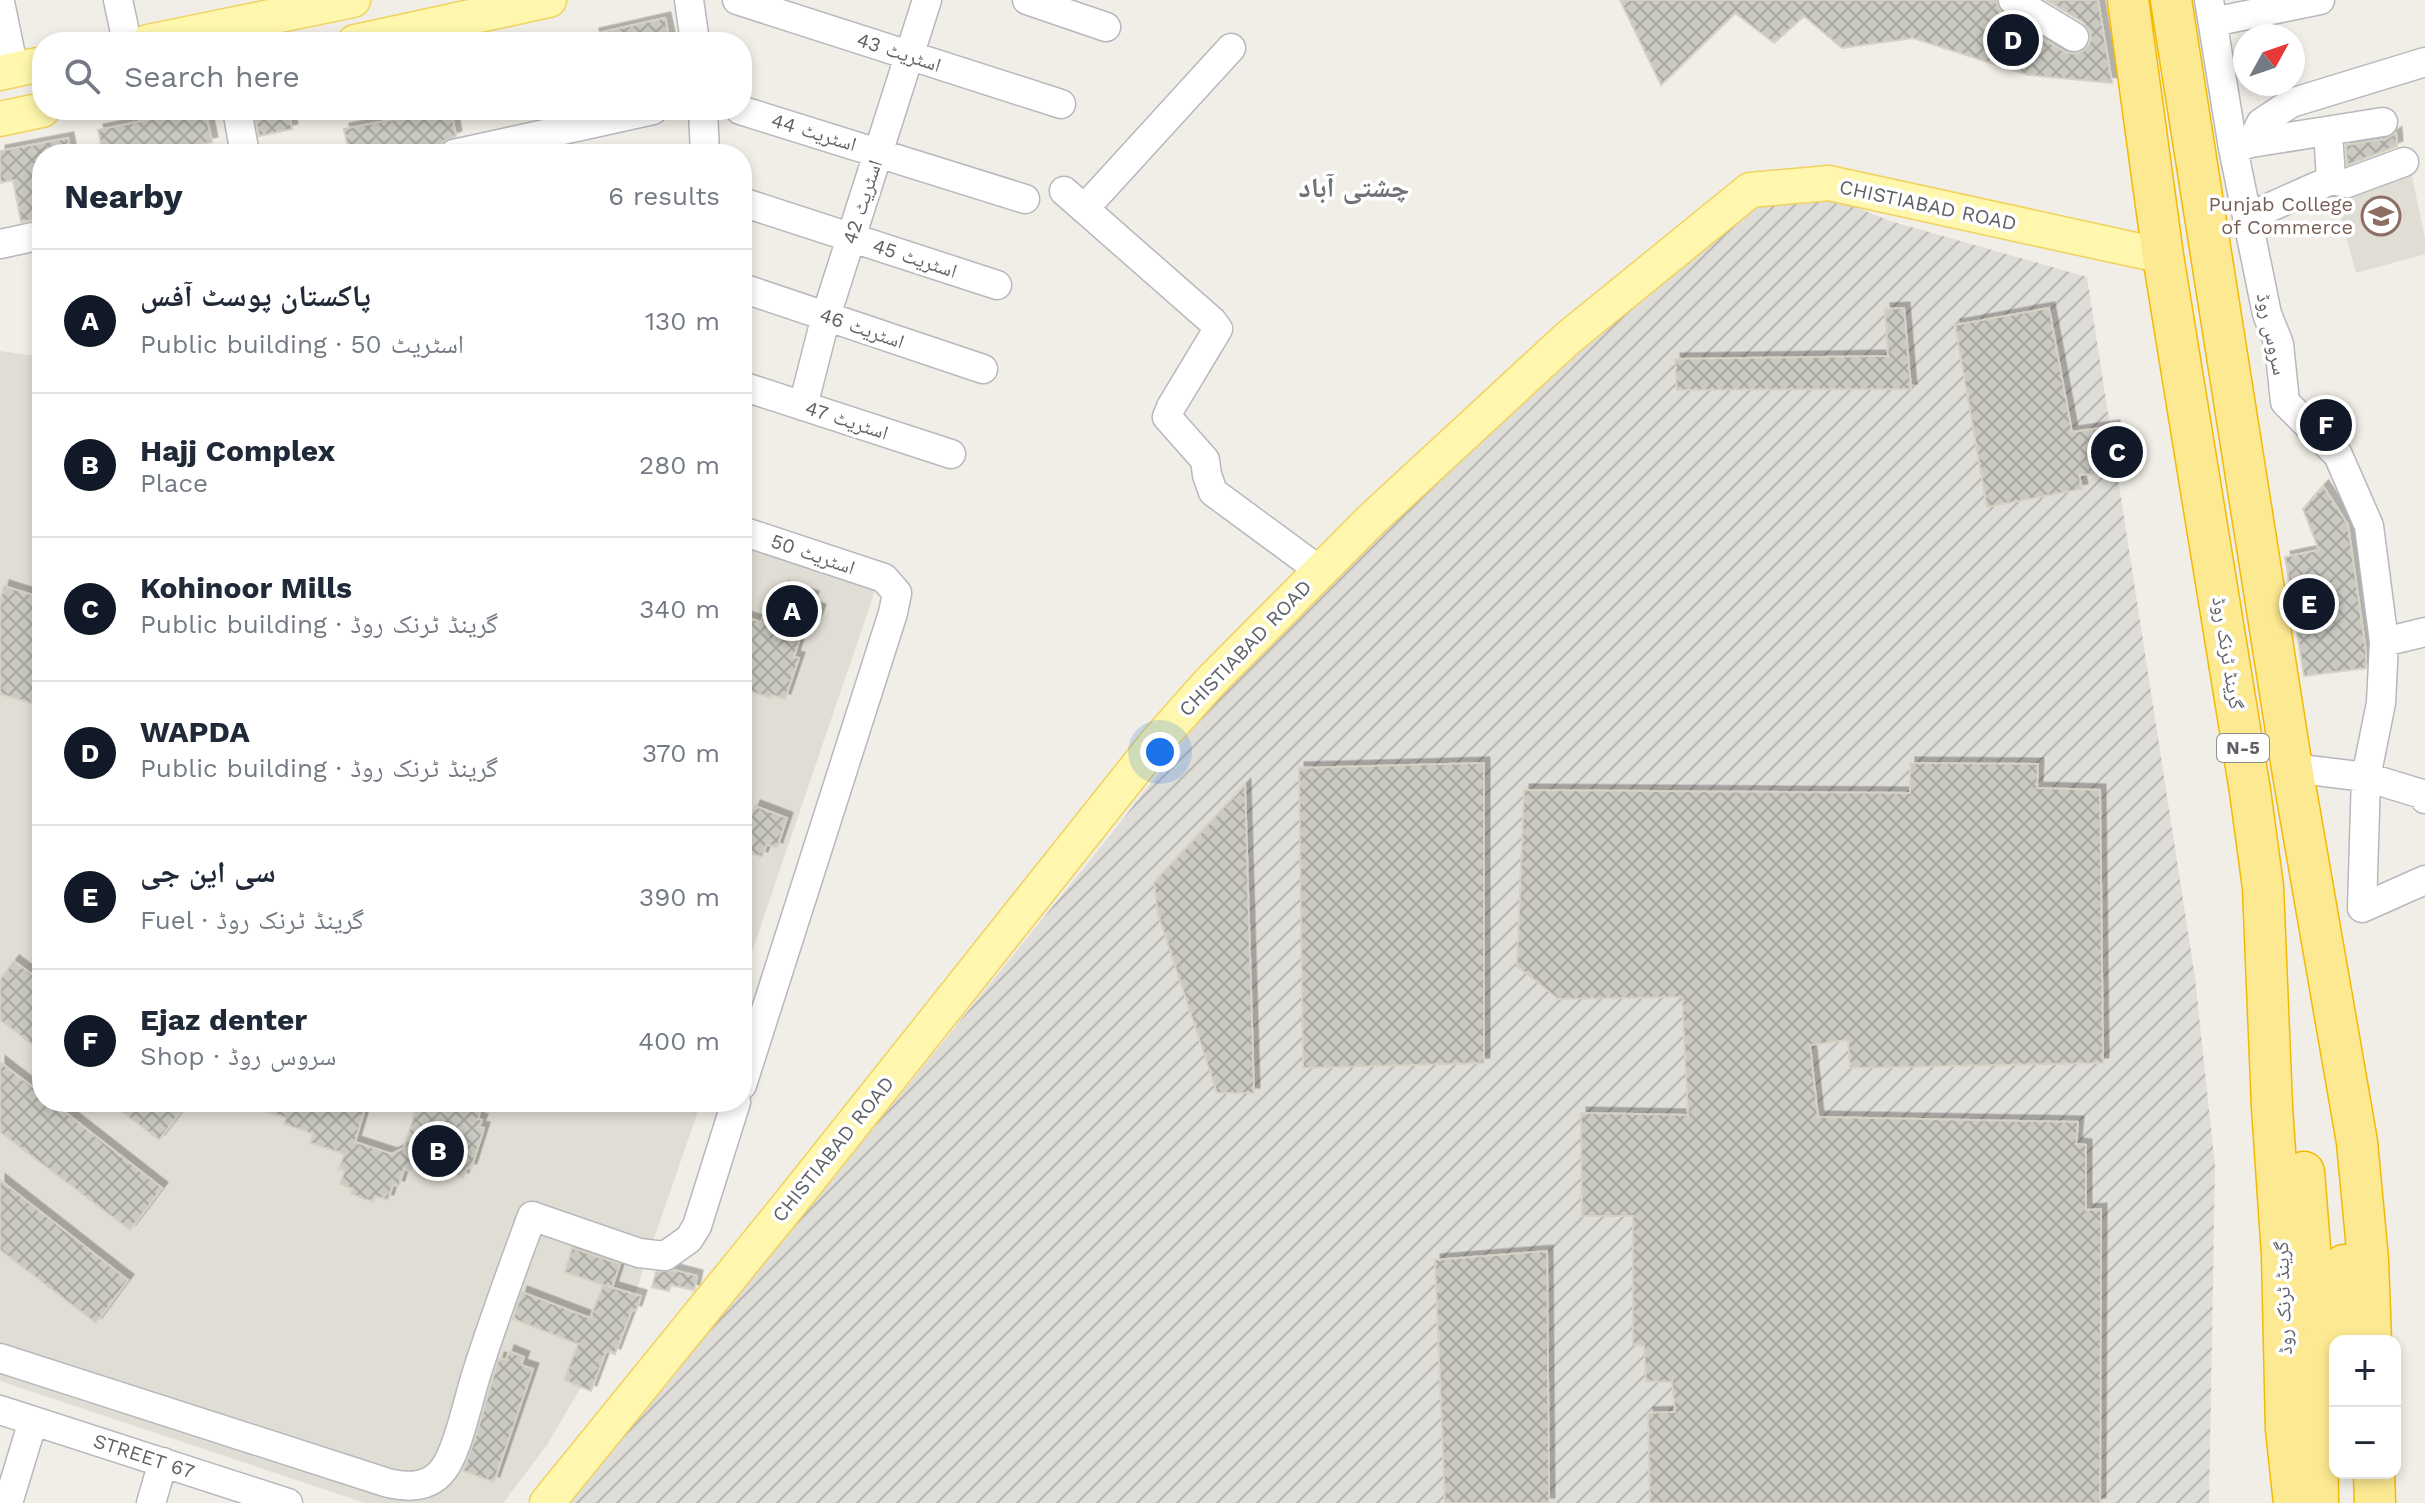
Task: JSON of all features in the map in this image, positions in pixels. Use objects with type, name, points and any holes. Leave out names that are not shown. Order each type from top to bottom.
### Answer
[{"type":"highway","name":"گرینڈ ٹرنک روڈ","points":[[2128,0],[2163,256],[2248,776],[2263,887],[2282,1255],[2286,1429],[2294,1503]]},
{"type":"highway","name":"N-5","points":[[2171,0],[2292,768],[2357,1142],[2368,1260],[2371,1335]]},
{"type":"highway","points":[[2263,887],[2298,1110],[2315,1311],[2322,1318],[2335,1321],[2346,1312],[2345,1270],[2319,930]]},
{"type":"highway","points":[[2318,1503],[2316,1346],[2329,1336]]},
{"type":"highway","points":[[2345,1479],[2345,1503]]},
{"type":"highway","points":[[2374,1479],[2375,1503]]},
{"type":"main road","points":[[197,32],[353,0]]},
{"type":"main road","points":[[401,32],[549,0]]},
{"type":"main road","points":[[0,119],[32,112]]},
{"type":"main road","name":"CHISTIABAD ROAD","points":[[547,1503],[801,1190],[1156,743],[1209,683],[1319,570],[1568,338],[1750,190],[1829,183],[2163,256]]},
{"type":"street","points":[[118,0],[125,32]]},
{"type":"street","points":[[689,0],[694,32]]},
{"type":"street","name":"اسٹریٹ 43","points":[[737,0],[1061,104]]},
{"type":"street","name":"اسٹریٹ 42","points":[[803,406],[826,316],[927,0]]},
{"type":"street","points":[[1027,0],[1106,27]]},
{"type":"street","points":[[2013,0],[2074,37]]},
{"type":"street","points":[[2211,11],[2320,0]]},
{"type":"street","points":[[0,2],[19,69]]},
{"type":"street","name":"سروس روڈ","points":[[2211,11],[2242,146],[2248,217],[2267,314],[2279,344],[2285,402],[2338,455],[2369,526],[2384,642],[2381,703],[2366,777],[2362,908],[2425,880]]},
{"type":"street","points":[[1231,48],[1074,200],[1218,329],[1167,417],[1205,460],[1213,492],[1319,570]]},
{"type":"street","points":[[2242,146],[2261,123],[2291,103],[2425,62]]},
{"type":"street","name":"اسٹریٹ 44","points":[[752,114],[1025,199]]},
{"type":"street","points":[[239,120],[243,144]]},
{"type":"street","points":[[566,142],[626,120]]},
{"type":"street","points":[[703,120],[705,144]]},
{"type":"street","points":[[2242,146],[2383,122]]},
{"type":"street","points":[[2328,131],[2331,180]]},
{"type":"street","points":[[2248,217],[2331,180],[2347,183],[2404,162]]},
{"type":"street","name":"اسٹریٹ 45","points":[[752,205],[997,285]]},
{"type":"street","points":[[0,244],[32,237]]},
{"type":"street","name":"اسٹریٹ 46","points":[[752,291],[983,369]]},
{"type":"street","name":"اسٹریٹ 47","points":[[752,389],[951,454]]},
{"type":"street","name":"اسٹریٹ 50","points":[[752,534],[884,578],[897,593],[752,1054]]},
{"type":"street","points":[[2384,642],[2425,632]]},
{"type":"street","points":[[2292,768],[2366,777],[2425,795],[2425,799]]},
{"type":"street","points":[[0,1358],[388,1483],[408,1488],[423,1485],[443,1471],[451,1456],[492,1327],[532,1216],[639,1253],[665,1256],[689,1239],[697,1226],[733,1112]]},
{"type":"street","name":"STREET 67","points":[[0,1410],[288,1503]]},
{"type":"street","points":[[8,1503],[33,1421]]},
{"type":"street","points":[[151,1503],[163,1462]]},
{"type":"shaded area","name":"Punjab College of Commerce","points":[[2411,172],[2425,238],[2425,254],[2356,273],[2335,195]]},
{"type":"shaded area","points":[[1757,197],[1840,201],[1890,221],[2087,277],[2195,978],[2215,1166],[2209,1503],[570,1503],[1112,833],[1203,716],[1367,538]]},
{"type":"shaded area","points":[[0,351],[32,356],[32,1112],[698,1112],[634,1297],[547,1445],[503,1503],[365,1503],[0,1381]]},
{"type":"shaded area","points":[[752,544],[878,582],[752,952]]},
{"type":"building","points":[[1620,0],[1996,0],[2004,15],[2065,52],[2074,54],[2089,45],[2089,30],[2083,22],[2046,0],[2098,0],[2112,83],[2028,75],[1913,38],[1842,48],[1804,16],[1774,43],[1735,13],[1661,85]]},
{"type":"building","points":[[665,18],[668,32],[603,32]]},
{"type":"building","points":[[147,120],[207,120],[212,142],[101,144],[98,130]]},
{"type":"building","points":[[256,120],[290,120],[292,129],[259,136]]},
{"type":"building","points":[[391,120],[453,120],[456,136],[441,144],[347,144],[344,129]]},
{"type":"building","points":[[2396,133],[2397,146],[2347,165],[2346,145],[2386,139]]},
{"type":"building","points":[[68,138],[69,144],[37,144]]},
{"type":"building","points":[[32,145],[32,220],[21,222],[13,180],[0,183],[0,151]]},
{"type":"building","points":[[1904,308],[1911,389],[1677,390],[1675,359],[1888,356],[1885,309]]},
{"type":"building","points":[[2049,308],[2072,432],[2114,426],[2120,472],[2079,475],[2082,489],[1987,507],[1955,325]]},
{"type":"building","points":[[2323,486],[2348,525],[2366,668],[2304,676],[2285,557],[2319,550],[2303,509]]},
{"type":"building","points":[[4,586],[32,595],[32,703],[0,694],[0,601]]},
{"type":"building","points":[[783,587],[813,597],[810,606],[820,610],[814,626],[809,623],[807,629],[803,628],[794,657],[799,658],[785,699],[752,692],[752,619],[761,622],[772,592],[780,594]]},
{"type":"building","points":[[1484,763],[1484,1063],[1303,1068],[1299,768]]},
{"type":"building","points":[[1910,763],[2038,764],[2037,788],[2100,790],[2103,1063],[1850,1068],[1848,1040],[1810,1045],[1818,1117],[2078,1122],[2076,1144],[2086,1145],[2086,1210],[2101,1209],[2100,1503],[1650,1503],[1648,1413],[1675,1412],[1672,1382],[1646,1381],[1644,1346],[1633,1345],[1633,1216],[1582,1216],[1581,1113],[1688,1115],[1682,997],[1558,999],[1517,966],[1524,790],[1910,793]]},
{"type":"building","points":[[1245,785],[1254,1093],[1217,1093],[1158,914],[1154,882]]},
{"type":"building","points":[[755,806],[787,818],[777,848],[767,844],[762,857],[752,854],[752,814]]},
{"type":"building","points":[[14,961],[32,974],[32,1044],[0,1020],[0,979]]},
{"type":"building","points":[[0,1062],[32,1086],[32,1112],[65,1112],[162,1188],[130,1230],[0,1132]]},
{"type":"building","points":[[122,1112],[180,1112],[159,1140]]},
{"type":"building","points":[[268,1112],[364,1112],[355,1142],[392,1154],[404,1148],[415,1112],[480,1112],[478,1119],[482,1120],[479,1127],[484,1128],[471,1169],[467,1168],[463,1178],[449,1173],[447,1179],[411,1167],[410,1171],[404,1169],[399,1186],[393,1185],[388,1200],[375,1196],[373,1202],[351,1194],[353,1189],[340,1184],[345,1170],[339,1169],[344,1154],[310,1143],[313,1134],[284,1124],[286,1118]]},
{"type":"building","points":[[0,1180],[128,1280],[96,1323],[0,1250]]},
{"type":"building","points":[[572,1248],[620,1264],[612,1288],[565,1272]]},
{"type":"building","points":[[1547,1251],[1549,1503],[1445,1503],[1435,1260]]},
{"type":"building","points":[[674,1270],[697,1276],[694,1290],[671,1285],[669,1291],[652,1287],[656,1272]]},
{"type":"building","points":[[603,1285],[641,1296],[636,1311],[632,1310],[615,1354],[606,1351],[591,1391],[564,1380],[578,1344],[513,1319],[522,1292],[590,1318]]},
{"type":"building","points":[[509,1351],[524,1357],[521,1365],[533,1369],[494,1482],[463,1471],[499,1358],[506,1360]]},
{"type":"place","name":"WAPDA","points":[[2013,40]]},
{"type":"place","name":"Punjab College of Commerce","points":[[2381,216]]},
{"type":"place","name":"Ejaz denter","points":[[2326,425]]},
{"type":"place","name":"Kohinoor Mills","points":[[2117,452]]},
{"type":"place","name":"سی این جی","points":[[2309,604]]},
{"type":"place","name":"پاکستان پوسٹ آفس","points":[[792,611]]},
{"type":"place","name":"Hajj Complex","points":[[438,1151]]},
{"type":"district","name":"چشتی آباد","points":[[1354,187]]}]
